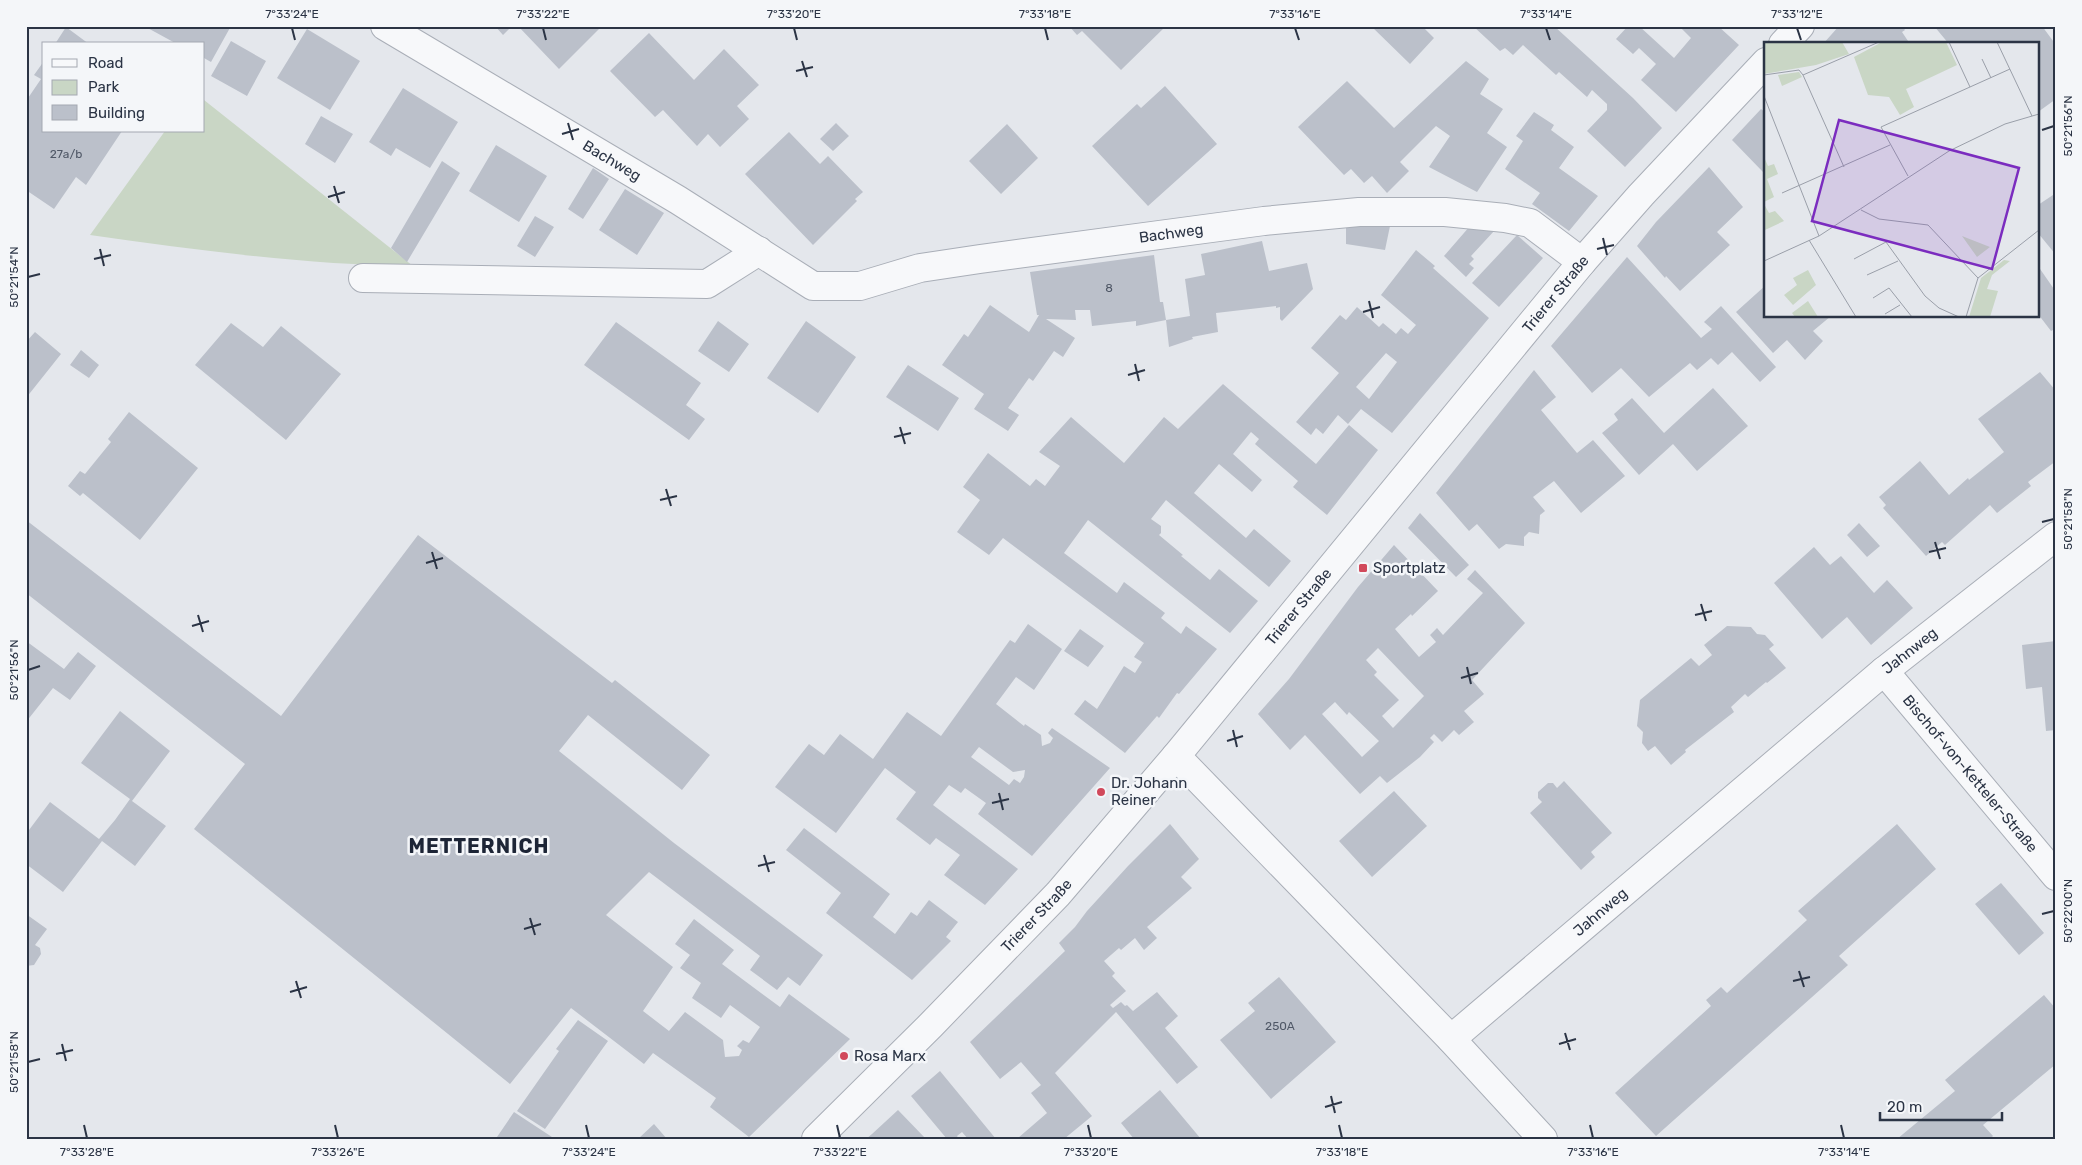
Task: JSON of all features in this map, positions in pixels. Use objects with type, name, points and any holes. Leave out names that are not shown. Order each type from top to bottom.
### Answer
[{"type":"street","name":"Bachweg","points":[[385,26],[678,200],[813,286],[860,286],[920,268],[1215,228],[1359,212],[1446,212],[1513,220],[1530,224],[1582,262]]},
{"type":"street","points":[[1785,42],[1800,26]]},
{"type":"street","name":"Trierer Straße","points":[[816,1139],[926,1030],[1058,894],[1176,756],[1582,262],[1641,195],[1764,64]]},
{"type":"street","points":[[363,278],[708,284],[759,251]]},
{"type":"street","name":"Jahnweg","points":[[1450,1039],[1884,671],[2056,536]]},
{"type":"street","name":"Bischof-von-Ketteler-Straße","points":[[1884,671],[2056,876]]},
{"type":"street","points":[[1176,756],[1450,1039],[1543,1139]]},
{"type":"green space","points":[[205,101],[413,266],[292,260],[90,235],[164,132],[205,132]]},
{"type":"building","points":[[144,26],[231,26],[211,62],[205,59],[205,42],[173,42]]},
{"type":"building","points":[[495,26],[512,26],[503,35]]},
{"type":"building","points":[[518,26],[602,26],[559,69]]},
{"type":"building","points":[[1069,26],[1166,26],[1121,70],[1082,31],[1077,35]]},
{"type":"building","points":[[1371,26],[1422,26],[1434,38],[1410,64]]},
{"type":"building","points":[[1473,26],[1554,26],[1633,98],[1662,128],[1625,167],[1587,131],[1607,110],[1607,104],[1592,90],[1587,97],[1559,72],[1556,75],[1523,45],[1513,55],[1505,48],[1500,51]]},
{"type":"building","points":[[1628,26],[1639,26],[1674,58],[1691,38],[1679,26],[1718,26],[1739,45],[1676,112],[1641,80],[1656,64],[1639,48],[1633,54],[1616,39]]},
{"type":"building","points":[[1839,26],[1902,26],[1905,30],[1902,32],[1909,42],[1825,42]]},
{"type":"building","points":[[1934,26],[2042,26],[2056,45],[2056,99],[2040,111],[2040,42],[1947,42]]},
{"type":"building","points":[[66,27],[86,42],[56,42]]},
{"type":"building","points":[[307,29],[360,61],[330,110],[277,78]]},
{"type":"building","points":[[649,33],[694,80],[724,49],[759,85],[737,106],[749,119],[720,147],[708,134],[697,146],[663,110],[655,117],[610,71]]},
{"type":"building","points":[[231,41],[266,61],[247,96],[211,76]]},
{"type":"building","points":[[1466,61],[1489,79],[1480,94],[1503,109],[1487,133],[1507,147],[1477,192],[1429,167],[1450,136],[1436,126],[1400,162],[1409,171],[1387,193],[1372,176],[1364,183],[1351,169],[1344,175],[1298,127],[1347,81],[1394,128]]},
{"type":"building","points":[[42,64],[42,132],[121,132],[86,185],[76,177],[54,209],[26,190],[26,101],[41,79],[34,75]]},
{"type":"building","points":[[1165,86],[1217,144],[1148,206],[1092,146],[1137,104],[1141,108]]},
{"type":"building","points":[[403,88],[458,122],[430,168],[396,148],[391,156],[369,142]]},
{"type":"building","points":[[1761,109],[1764,111],[1764,171],[1763,172],[1732,140]]},
{"type":"building","points":[[1534,112],[1554,125],[1551,130],[1574,147],[1559,168],[1598,196],[1569,231],[1532,204],[1540,193],[1505,169],[1523,141],[1516,136]]},
{"type":"building","points":[[321,116],[353,134],[335,163],[305,144]]},
{"type":"building","points":[[836,123],[849,136],[833,151],[820,139]]},
{"type":"building","points":[[1007,124],[1038,158],[1001,194],[969,161]]},
{"type":"building","points":[[789,132],[820,164],[828,156],[863,192],[855,199],[857,201],[813,245],[745,174]]},
{"type":"building","points":[[496,145],[547,176],[519,222],[469,191]]},
{"type":"building","points":[[442,161],[460,173],[407,262],[391,248]]},
{"type":"building","points":[[1709,167],[1743,207],[1717,232],[1730,245],[1680,291],[1666,276],[1665,278],[1637,246],[1656,222]]},
{"type":"building","points":[[593,168],[609,179],[583,219],[568,209]]},
{"type":"building","points":[[625,189],[664,213],[637,255],[599,230]]},
{"type":"building","points":[[2056,193],[2056,255],[2040,235],[2040,204]]},
{"type":"building","points":[[535,216],[554,227],[535,257],[517,246]]},
{"type":"building","points":[[1390,226],[1385,250],[1346,244],[1346,227]]},
{"type":"building","points":[[1470,226],[1495,230],[1471,256],[1474,259],[1469,264],[1474,268],[1466,277],[1444,256]]},
{"type":"building","points":[[1517,235],[1543,258],[1499,307],[1472,283]]},
{"type":"building","points":[[1262,241],[1269,271],[1307,263],[1313,289],[1282,321],[1280,319],[1280,307],[1276,308],[1276,306],[1216,313],[1218,332],[1192,337],[1193,339],[1169,347],[1166,320],[1190,316],[1185,279],[1205,275],[1201,254]]},
{"type":"building","points":[[1416,250],[1435,266],[1433,268],[1489,318],[1392,433],[1361,409],[1348,424],[1338,415],[1323,434],[1316,428],[1311,435],[1296,422],[1339,373],[1311,348],[1340,315],[1346,320],[1357,307],[1379,327],[1383,323],[1396,334],[1401,328],[1408,334],[1416,325],[1381,295]],"holes":[[[1386,353],[1397,362],[1369,399],[1356,387]]]},
{"type":"building","points":[[1154,255],[1160,302],[1163,302],[1166,320],[1136,326],[1136,321],[1092,326],[1090,310],[1075,310],[1076,320],[1046,319],[1075,338],[1063,357],[1054,351],[1033,381],[1029,378],[1008,408],[1019,415],[1008,431],[974,409],[984,394],[942,365],[964,334],[968,337],[990,305],[1029,332],[1039,315],[1037,315],[1030,272]]},
{"type":"building","points":[[1627,257],[1701,338],[1712,329],[1704,322],[1721,306],[1776,367],[1760,382],[1732,352],[1718,365],[1711,358],[1697,370],[1690,363],[1649,397],[1621,368],[1592,393],[1551,346]]},
{"type":"building","points":[[2040,269],[2056,292],[2056,333],[2053,330],[2051,331],[2040,317]]},
{"type":"building","points":[[1764,287],[1764,318],[1829,318],[1813,331],[1823,341],[1805,360],[1787,340],[1773,353],[1736,312]]},
{"type":"building","points":[[718,321],[749,344],[729,372],[698,351]]},
{"type":"building","points":[[806,321],[856,357],[818,413],[767,378]]},
{"type":"building","points":[[616,322],[701,383],[686,405],[705,419],[689,440],[584,365]]},
{"type":"building","points":[[231,323],[263,347],[281,326],[341,374],[286,440],[195,365]]},
{"type":"building","points":[[35,332],[61,354],[26,398],[26,342]]},
{"type":"building","points":[[81,350],[99,365],[89,378],[70,365]]},
{"type":"building","points":[[908,365],[959,398],[938,431],[886,397]]},
{"type":"building","points":[[1534,370],[1556,397],[1541,410],[1577,453],[1593,440],[1625,476],[1581,513],[1554,481],[1533,497],[1545,511],[1540,515],[1539,534],[1529,532],[1524,537],[1524,546],[1506,544],[1499,549],[1477,524],[1469,531],[1436,493]]},
{"type":"building","points":[[2040,372],[2056,391],[2056,461],[2028,482],[2031,486],[1997,513],[1990,505],[1945,545],[1942,542],[1926,556],[1883,508],[1886,505],[1879,497],[1920,461],[1949,495],[1968,478],[1969,480],[2004,452],[1978,419]]},
{"type":"building","points":[[1223,384],[1316,464],[1349,425],[1378,450],[1327,515],[1293,487],[1298,481],[1255,444],[1259,439],[1251,432],[1233,454],[1262,480],[1252,492],[1219,464],[1194,493],[1246,538],[1254,529],[1291,561],[1269,587],[1166,500],[1151,519],[1161,526],[1161,533],[1159,535],[1210,580],[1219,569],[1258,601],[1230,633],[1088,520],[1064,553],[1117,593],[1124,582],[1165,613],[1161,618],[1181,634],[1186,626],[1217,649],[1179,694],[1177,693],[1159,718],[1157,716],[1125,753],[1074,714],[1085,700],[1097,709],[1124,666],[1135,673],[1142,662],[1134,657],[1144,643],[1003,538],[989,555],[957,532],[980,500],[963,487],[988,453],[1030,486],[1036,479],[1045,486],[1060,466],[1039,452],[1071,417],[1124,463],[1164,417],[1178,429]]},
{"type":"building","points":[[1713,388],[1748,426],[1697,471],[1673,444],[1639,475],[1602,433],[1618,420],[1614,414],[1632,398],[1664,433]]},
{"type":"building","points":[[129,412],[198,468],[140,540],[83,493],[80,496],[68,486],[80,471],[85,474],[111,442],[108,439]]},
{"type":"building","points":[[1420,513],[1469,565],[1456,577],[1408,528]]},
{"type":"building","points":[[26,520],[281,716],[418,535],[612,683],[615,680],[710,755],[682,790],[588,715],[559,751],[674,843],[823,955],[800,986],[788,977],[777,990],[750,970],[760,956],[649,872],[606,915],[673,967],[643,1011],[669,1031],[685,1012],[723,1040],[725,1057],[739,1056],[742,1050],[737,1046],[743,1040],[749,1043],[760,1027],[730,1005],[721,1018],[692,998],[701,983],[680,968],[690,955],[675,944],[694,919],[734,950],[722,964],[780,1007],[789,994],[850,1039],[749,1137],[710,1107],[716,1098],[653,1053],[644,1064],[571,1008],[510,1084],[194,829],[245,764],[26,593]]},
{"type":"building","points":[[1859,523],[1880,546],[1867,557],[1847,535]]},
{"type":"building","points":[[1394,545],[1438,591],[1412,616],[1411,614],[1395,629],[1419,657],[1436,642],[1430,635],[1437,628],[1443,635],[1483,593],[1467,579],[1475,570],[1525,623],[1472,680],[1484,694],[1464,711],[1474,722],[1459,735],[1454,730],[1442,742],[1434,734],[1430,738],[1434,742],[1420,757],[1387,783],[1380,776],[1360,794],[1305,735],[1290,750],[1258,714],[1289,679],[1358,587]],"holes":[[[1378,648],[1424,696],[1393,728],[1382,716],[1399,700],[1374,675],[1377,672],[1366,660]],[[1335,702],[1347,715],[1349,712],[1379,741],[1362,757],[1322,714]]]},
{"type":"building","points":[[1814,547],[1830,565],[1841,556],[1874,593],[1887,580],[1913,608],[1871,645],[1847,617],[1822,639],[1774,583]]},
{"type":"building","points":[[1028,624],[1062,649],[1034,690],[1016,677],[996,704],[1024,726],[1025,724],[1041,735],[1042,746],[1050,743],[1053,738],[1048,733],[1052,728],[1110,768],[1032,856],[978,814],[986,803],[965,788],[961,793],[949,785],[933,805],[1018,869],[985,905],[944,875],[960,855],[936,838],[930,845],[896,819],[916,792],[885,768],[836,833],[775,787],[809,744],[824,755],[840,734],[873,759],[907,712],[941,736],[1010,640],[1015,643]],"holes":[[[979,747],[1013,772],[1025,770],[1024,777],[1020,783],[1014,779],[1009,785],[971,757]]]},
{"type":"building","points":[[1727,626],[1751,627],[1757,634],[1765,635],[1774,645],[1769,649],[1786,668],[1748,697],[1745,694],[1731,707],[1734,712],[1685,750],[1686,752],[1671,765],[1655,746],[1648,751],[1642,743],[1643,732],[1637,726],[1640,700],[1691,658],[1699,666],[1712,655],[1704,645]]},
{"type":"building","points":[[1080,629],[1104,646],[1088,667],[1064,651]]},
{"type":"building","points":[[26,641],[64,669],[78,652],[96,666],[70,700],[53,688],[26,722]]},
{"type":"building","points":[[2056,641],[2056,730],[2046,731],[2042,687],[2026,689],[2022,645]]},
{"type":"building","points":[[120,711],[170,751],[132,801],[166,826],[135,866],[102,841],[63,892],[26,864],[26,834],[50,802],[99,839],[115,820],[130,799],[81,763]]},
{"type":"building","points":[[1564,781],[1612,833],[1591,852],[1595,857],[1581,870],[1530,813],[1542,802],[1538,798],[1538,792],[1548,783],[1553,783],[1557,788]]},
{"type":"building","points":[[1394,791],[1427,826],[1372,877],[1339,841]]},
{"type":"building","points":[[1170,824],[1199,859],[1181,877],[1192,888],[1147,927],[1157,938],[1144,950],[1135,938],[1121,950],[1119,948],[1104,961],[1115,973],[1112,976],[1126,991],[1110,1005],[1113,1008],[1121,1002],[1133,1011],[1157,992],[1178,1016],[1165,1028],[1198,1067],[1177,1084],[1116,1012],[1055,1073],[1092,1116],[1064,1139],[1019,1139],[1047,1113],[1031,1093],[1041,1085],[1021,1062],[1000,1079],[970,1042],[1065,951],[1059,943],[1128,866]]},
{"type":"building","points":[[1897,824],[1936,869],[1839,956],[1848,965],[1656,1136],[1615,1093],[1711,1006],[1706,1000],[1721,987],[1727,993],[1807,920],[1798,911]]},
{"type":"building","points":[[804,828],[890,894],[873,917],[895,934],[911,912],[917,916],[929,900],[958,922],[946,937],[951,941],[912,980],[826,913],[841,893],[786,850]]},
{"type":"building","points":[[2001,883],[2044,933],[2019,955],[1975,904]]},
{"type":"building","points":[[26,914],[47,929],[35,945],[40,948],[41,954],[34,965],[26,966]]},
{"type":"building","points":[[1279,977],[1336,1042],[1271,1099],[1220,1040],[1255,1011],[1248,1003]]},
{"type":"building","points":[[2044,995],[2056,1009],[2056,1064],[1983,1125],[1993,1136],[1990,1139],[1897,1139],[1955,1091],[1945,1080]]},
{"type":"building","points":[[578,1020],[608,1041],[545,1129],[517,1111],[559,1051],[556,1049]]},
{"type":"building","points":[[940,1071],[996,1139],[968,1139],[962,1132],[957,1136],[959,1139],[947,1139],[911,1096]]},
{"type":"building","points":[[1160,1090],[1201,1139],[1134,1139],[1121,1123]]},
{"type":"building","points":[[898,1110],[926,1139],[866,1139],[872,1134]]},
{"type":"building","points":[[514,1112],[555,1139],[500,1139],[497,1137]]},
{"type":"building","points":[[654,1124],[667,1139],[638,1139]]},
{"type":"place","name":"Sportplatz","points":[[1363,568]]},
{"type":"place","name":"Dr. Johann Reiner","points":[[1101,792]]},
{"type":"place","name":"Rosa Marx","points":[[844,1056]]},
{"type":"district","name":"METTERNICH","points":[[479,846]]}]
